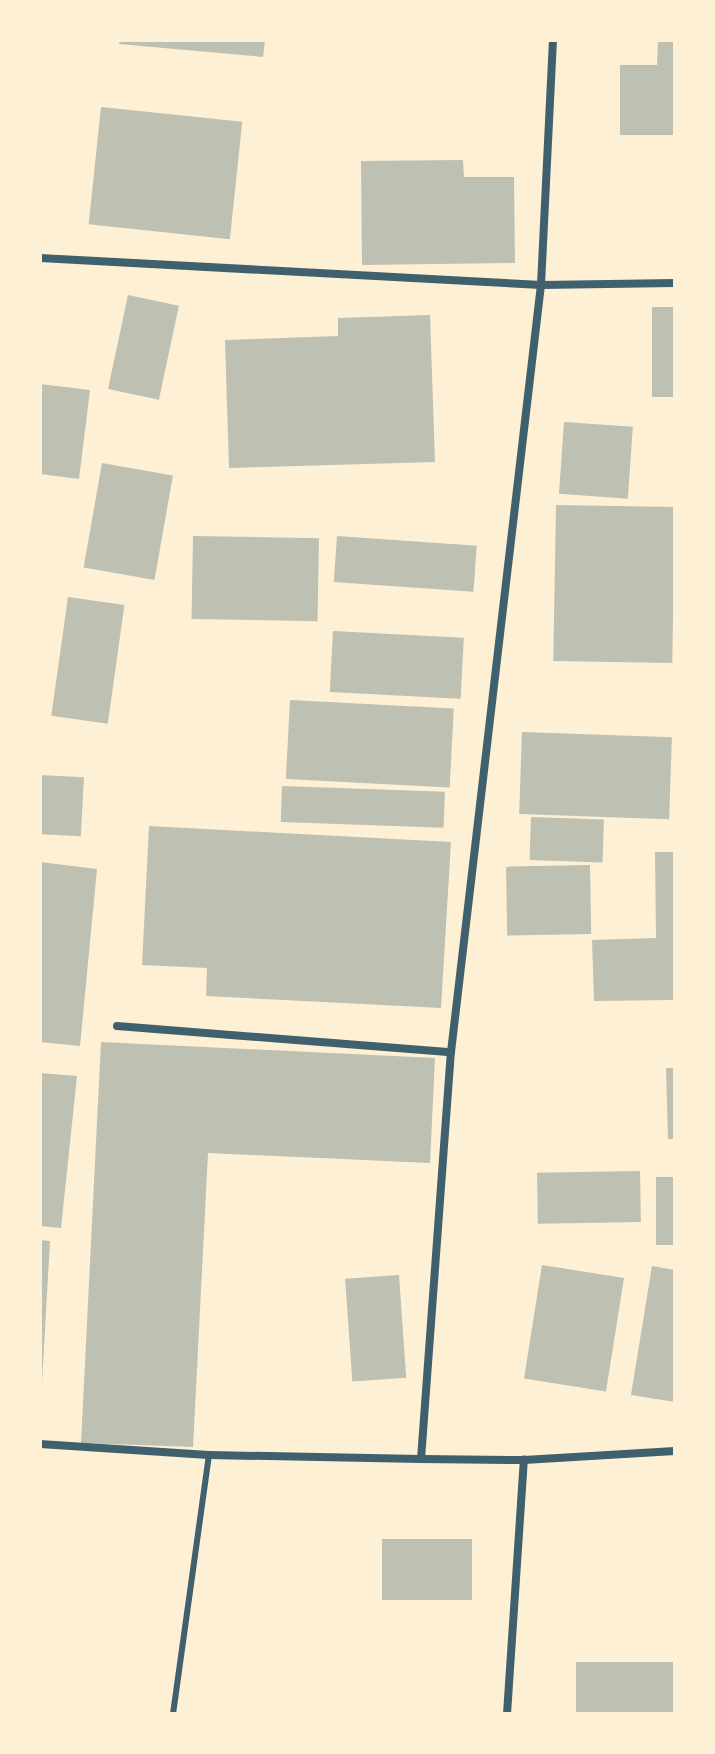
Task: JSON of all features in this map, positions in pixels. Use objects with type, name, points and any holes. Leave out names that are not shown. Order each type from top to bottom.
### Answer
[{"type":"street","points":[[421,1459],[451,1052],[541,285],[553,40]]},
{"type":"street","points":[[40,258],[541,285],[675,283]]},
{"type":"street","points":[[117,1026],[451,1052]]},
{"type":"street","points":[[40,1444],[209,1455],[421,1459],[524,1460],[675,1451]]},
{"type":"street","points":[[507,1714],[524,1460]]},
{"type":"lane","points":[[173,1714],[209,1455]]},
{"type":"building","points":[[120,40],[265,40],[263,57],[119,44]]},
{"type":"building","points":[[658,40],[675,40],[675,135],[620,135],[620,65],[657,65]]},
{"type":"building","points":[[101,107],[242,122],[230,239],[89,224]]},
{"type":"building","points":[[463,160],[464,177],[514,177],[515,263],[362,265],[361,161]]},
{"type":"building","points":[[128,295],[179,306],[159,400],[108,389]]},
{"type":"building","points":[[652,307],[675,307],[675,397],[652,397]]},
{"type":"building","points":[[430,315],[435,462],[229,468],[225,340],[338,336],[338,318]]},
{"type":"building","points":[[40,384],[90,390],[79,479],[40,474]]},
{"type":"building","points":[[564,422],[633,427],[628,499],[559,494]]},
{"type":"building","points":[[102,463],[173,476],[154,580],[84,567]]},
{"type":"building","points":[[556,505],[675,507],[672,663],[553,661]]},
{"type":"building","points":[[193,536],[319,538],[318,621],[192,619]]},
{"type":"building","points":[[337,536],[477,546],[473,592],[334,582]]},
{"type":"building","points":[[68,597],[124,605],[108,724],[51,716]]},
{"type":"building","points":[[333,631],[464,638],[461,699],[330,692]]},
{"type":"building","points":[[290,700],[454,709],[450,787],[286,779]]},
{"type":"building","points":[[522,732],[672,737],[669,819],[519,814]]},
{"type":"building","points":[[40,775],[84,777],[81,836],[40,834]]},
{"type":"building","points":[[282,786],[445,792],[444,828],[281,822]]},
{"type":"building","points":[[531,817],[604,820],[602,863],[529,860]]},
{"type":"building","points":[[149,826],[451,842],[441,1008],[206,996],[207,968],[142,965]]},
{"type":"building","points":[[655,852],[675,852],[675,1000],[594,1001],[592,940],[656,938]]},
{"type":"building","points":[[40,862],[97,869],[80,1046],[40,1042]]},
{"type":"building","points":[[590,865],[591,934],[507,935],[506,866]]},
{"type":"building","points":[[101,1042],[435,1058],[430,1163],[208,1153],[193,1447],[81,1443]]},
{"type":"building","points":[[666,1068],[675,1068],[675,1139],[668,1139]]},
{"type":"building","points":[[40,1073],[77,1076],[61,1228],[40,1226]]},
{"type":"building","points":[[640,1171],[641,1222],[538,1224],[537,1173]]},
{"type":"building","points":[[656,1177],[675,1177],[675,1245],[656,1245]]},
{"type":"building","points":[[40,1240],[50,1241],[42,1383],[40,1383]]},
{"type":"building","points":[[542,1265],[624,1278],[606,1392],[524,1379]]},
{"type":"building","points":[[652,1266],[675,1270],[675,1402],[631,1395]]},
{"type":"building","points":[[399,1275],[406,1378],[352,1382],[345,1279]]},
{"type":"building","points":[[382,1539],[472,1539],[472,1600],[382,1600]]},
{"type":"building","points":[[576,1662],[675,1662],[675,1714],[576,1714]]}]
